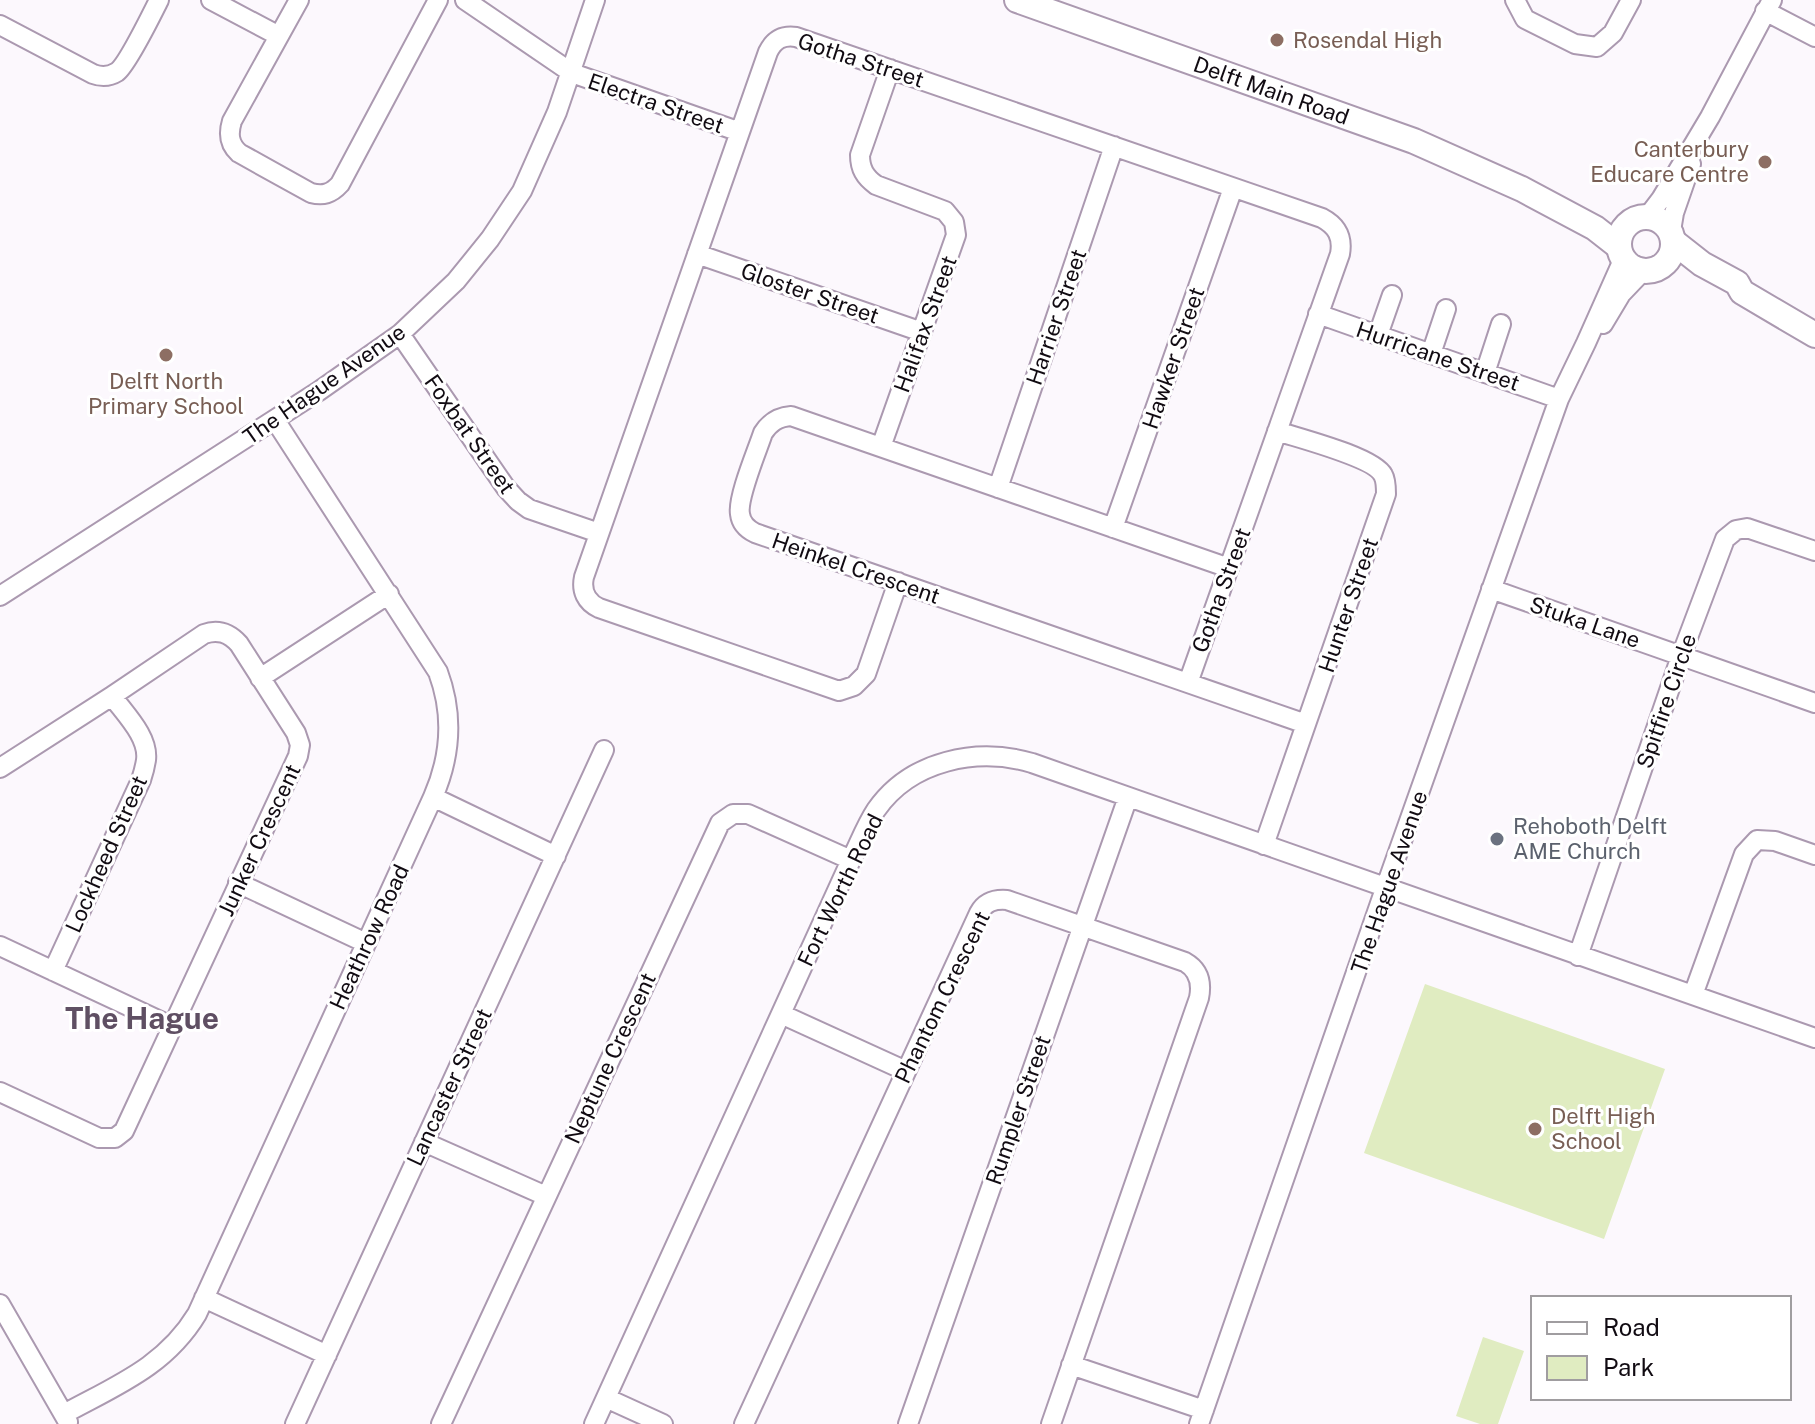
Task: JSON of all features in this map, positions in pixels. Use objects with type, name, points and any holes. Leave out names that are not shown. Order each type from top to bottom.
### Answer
[{"type":"street","points":[[0,25],[93,74],[108,76],[121,68],[159,0]]},
{"type":"street","points":[[211,0],[279,36]]},
{"type":"street","points":[[299,0],[232,121],[231,143],[244,157],[311,193],[326,194],[340,184],[438,0]]},
{"type":"street","name":"Electra Street","points":[[465,0],[572,73],[740,132]]},
{"type":"street","name":"The Hague Avenue","points":[[0,596],[275,420],[400,334],[456,281],[490,239],[522,191],[572,73],[595,0]]},
{"type":"street","name":"Delft Main Road","points":[[1017,0],[1403,136],[1522,189],[1595,228],[1636,261],[1684,272],[1728,292],[1742,292]]},
{"type":"street","points":[[1515,0],[1525,19],[1575,44],[1597,47],[1613,33],[1631,0]]},
{"type":"street","points":[[1710,117],[1679,198],[1672,256],[1636,261],[1622,230],[1641,218],[1661,199],[1710,117],[1768,6],[1815,37]]},
{"type":"street","name":"Gotha Street","points":[[898,582],[866,674],[854,686],[839,691],[594,606],[586,596],[583,583],[768,52],[783,37],[796,37],[1114,146],[1322,218],[1335,228],[1341,241],[1340,254],[1188,683]]},
{"type":"street","name":"Halifax Street","points":[[881,447],[955,242],[956,228],[945,211],[876,185],[861,168],[860,155],[890,69]]},
{"type":"street","name":"Harrier Street","points":[[998,488],[1114,146]]},
{"type":"street","name":"Hawker Street","points":[[1113,528],[1233,188]]},
{"type":"street","name":"Delft Main Road","points":[[1522,189],[1601,215],[1641,218]]},
{"type":"street","points":[[1641,218],[1662,221],[1672,237]]},
{"type":"street","name":"Delft Main Road","points":[[1672,237],[1702,264],[1737,283],[1742,292],[1815,335]]},
{"type":"street","name":"Gloster Street","points":[[697,254],[922,332]]},
{"type":"street","name":"The Hague Avenue","points":[[1202,1417],[1559,399],[1586,343],[1605,323],[1636,261]]},
{"type":"street","points":[[1378,335],[1392,295]]},
{"type":"street","points":[[1431,354],[1446,309]]},
{"type":"street","name":"Hurricane Street","points":[[1318,314],[1559,399]]},
{"type":"street","points":[[1485,373],[1501,324]]},
{"type":"street","name":"Foxbat Street","points":[[400,334],[518,501],[529,509],[599,533]]},
{"type":"street","name":"Heinkel Crescent","points":[[1229,568],[791,416],[777,418],[766,427],[740,503],[740,516],[745,526],[755,533],[1306,724]]},
{"type":"street","name":"Heathrow Road","points":[[66,1419],[166,1354],[188,1329],[433,797],[448,750],[449,718],[438,672],[275,420]]},
{"type":"street","name":"Hunter Street","points":[[1264,845],[1386,494],[1384,476],[1376,466],[1277,431]]},
{"type":"street","name":"Spitfire Circle","points":[[1578,956],[1721,545],[1730,534],[1741,529],[1753,529],[1815,551]]},
{"type":"street","name":"Stuka Lane","points":[[1491,589],[1815,703]]},
{"type":"street","points":[[260,678],[389,594]]},
{"type":"street","name":"Junker Crescent","points":[[0,768],[204,634],[215,631],[234,638],[296,733],[300,745],[298,756],[128,1127],[115,1138],[99,1138],[0,1092]]},
{"type":"street","name":"Lockheed Street","points":[[53,971],[141,780],[146,762],[146,749],[139,733],[112,696]]},
{"type":"street","name":"Lancaster Street","points":[[295,1424],[604,750]]},
{"type":"street","name":"Fort Worth Road","points":[[594,1424],[875,811],[915,775],[956,759],[982,755],[1016,758],[1386,886]]},
{"type":"street","points":[[433,797],[556,856]]},
{"type":"street","name":"Rumpler Street","points":[[908,1424],[1128,797]]},
{"type":"street","name":"Neptune Crescent","points":[[441,1424],[717,827],[733,814],[748,814],[851,860]]},
{"type":"street","points":[[1693,995],[1744,854],[1757,840],[1775,841],[1815,855]]},
{"type":"street","points":[[238,883],[366,943]]},
{"type":"street","points":[[1386,886],[1815,1038]]},
{"type":"street","name":"Phantom Crescent","points":[[744,1424],[979,913],[986,904],[999,899],[1185,962],[1198,974],[1201,990],[1051,1424]]},
{"type":"street","points":[[0,946],[173,1027]]},
{"type":"street","points":[[781,1014],[906,1071]]},
{"type":"street","points":[[424,1142],[546,1196]]},
{"type":"street","points":[[204,1298],[327,1355]]},
{"type":"street","points":[[0,1304],[66,1419]]},
{"type":"street","points":[[1071,1365],[1202,1417]]},
{"type":"street","points":[[606,1398],[663,1424]]},
{"type":"green space","points":[[1425,984],[1665,1069],[1604,1239],[1364,1153]]},
{"type":"green space","points":[[1483,1337],[1524,1351],[1498,1424],[1480,1424],[1456,1416]]},
{"type":"place","name":"Rosendal High","points":[[1277,40]]},
{"type":"place","name":"Canterbury Educare Centre","points":[[1765,162]]},
{"type":"place","name":"Delft North Primary School","points":[[166,355]]},
{"type":"place","name":"Rehoboth Delft AME Church","points":[[1497,839]]},
{"type":"place","name":"Delft High School","points":[[1535,1129]]},
{"type":"district","name":"The Hague","points":[[142,1019]]}]
